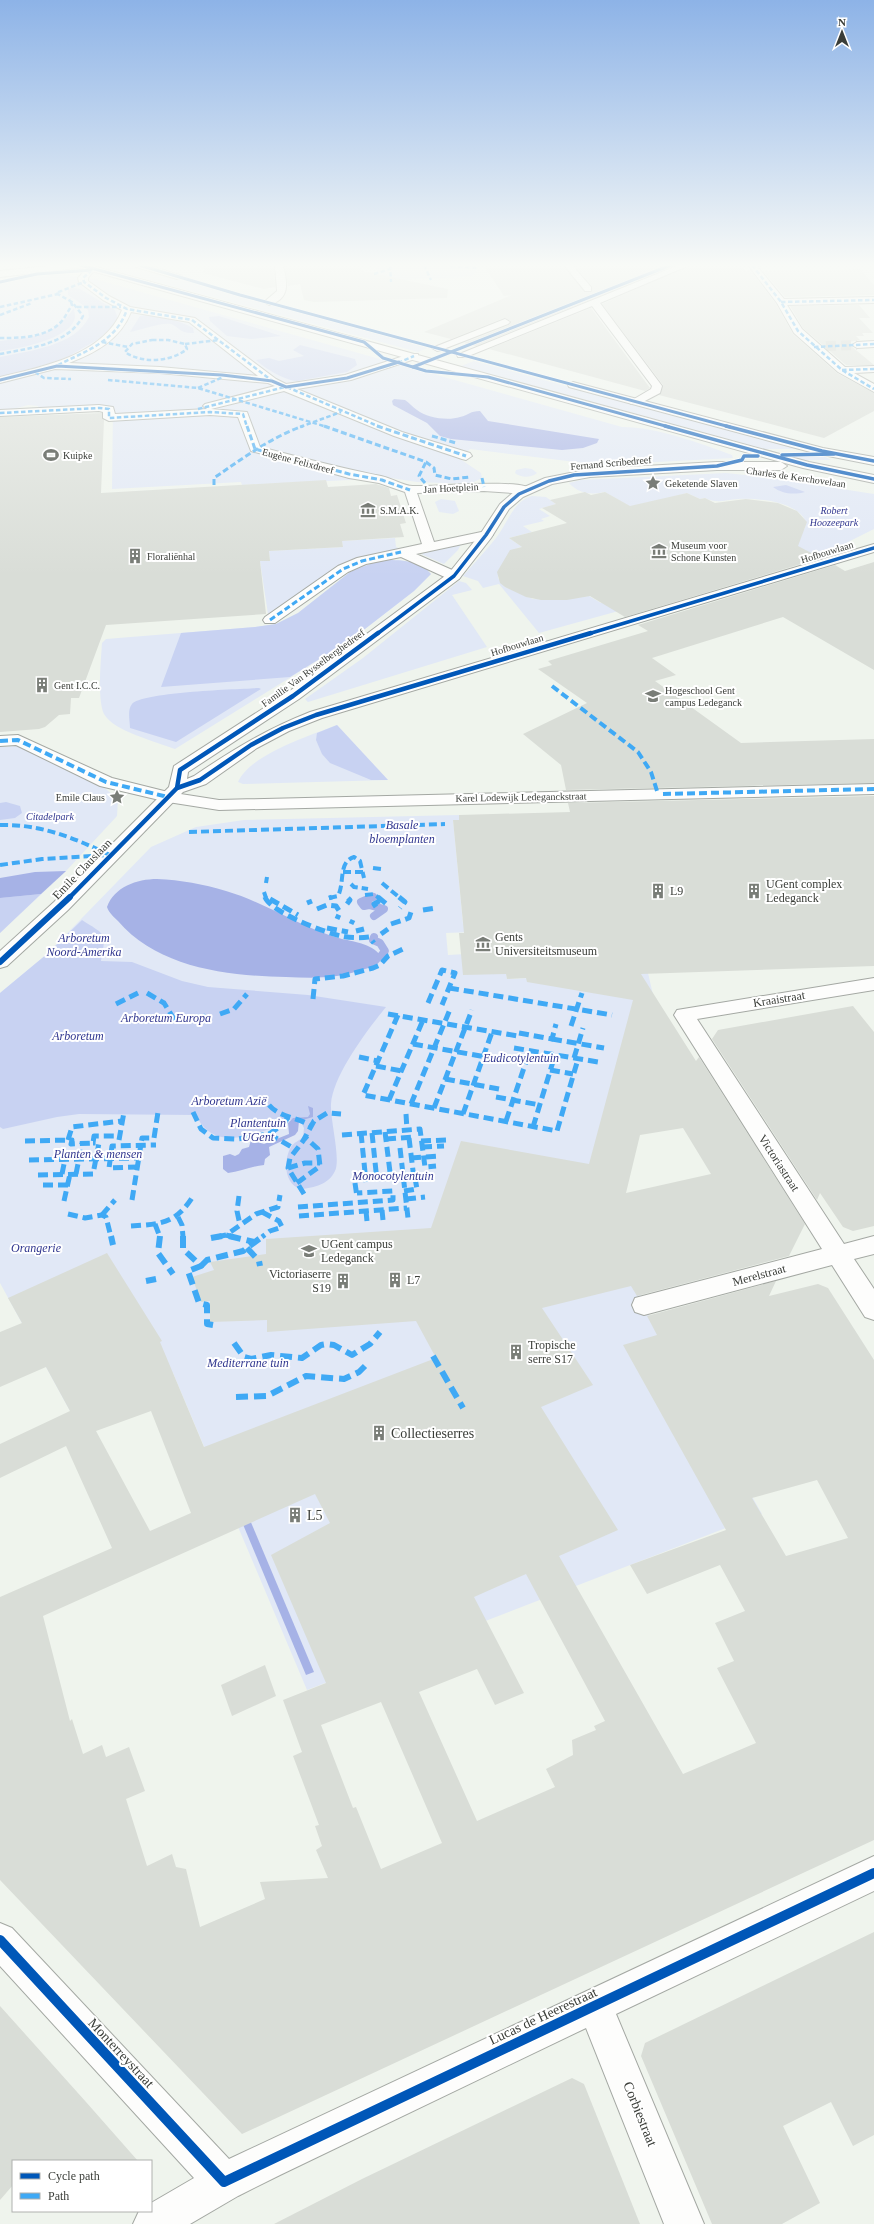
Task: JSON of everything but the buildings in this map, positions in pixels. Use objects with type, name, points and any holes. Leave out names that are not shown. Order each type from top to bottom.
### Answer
[{"type":"street","points":[[0,380],[46,369]]},
{"type":"street","points":[[129,369],[160,370],[272,380]]},
{"type":"street","points":[[257,369],[272,380],[286,387],[362,421],[466,456]]},
{"type":"street","points":[[164,414],[206,407],[286,387],[347,378],[375,369]]},
{"type":"street","name":"Charles de Kerchovelaan","points":[[457,369],[807,466],[874,479]]},
{"type":"street","points":[[513,369],[822,451],[874,461]]},
{"type":"street","points":[[635,402],[656,391],[657,386],[644,369]]},
{"type":"street","points":[[842,370],[874,369]]},
{"type":"street","points":[[842,370],[874,390]]},
{"type":"street","name":"Eugène Felixdreef","points":[[0,413],[99,408],[108,409],[109,418],[210,412],[243,414],[255,449],[327,469],[382,480],[410,490]]},
{"type":"street","name":"Charles de Kerchovelaan","points":[[717,466],[792,476]]},
{"type":"street","name":"Fernand Scribedreef","points":[[454,576],[486,535],[510,500],[527,490],[549,481],[590,473],[717,466],[874,467]]},
{"type":"street","name":"Charles de Kerchovelaan","points":[[814,479],[874,488]]},
{"type":"street","name":"Jan Hoetplein","points":[[429,546],[410,490],[484,487],[527,490]]},
{"type":"street","points":[[270,620],[343,569],[362,561],[486,535]]},
{"type":"street","name":"Hofbouwlaan","points":[[173,793],[200,780],[251,745],[283,728],[316,714],[874,548]]},
{"type":"street","points":[[401,552],[454,576]]},
{"type":"street","name":"Familie Van Rysselberghedreef","points":[[173,793],[180,770],[293,696],[454,576]]},
{"type":"street","points":[[0,741],[18,740],[106,782],[173,793]]},
{"type":"street","name":"Karel Lodewijk Ledeganckstraat","points":[[173,793],[219,805],[874,788]]},
{"type":"street","name":"Emile Clauslaan","points":[[0,962],[56,912],[173,793]]},
{"type":"street","name":"Kraaistraat","points":[[684,1015],[871,989]]},
{"type":"street","name":"Victoriastraat","points":[[684,1015],[874,1310]]},
{"type":"street","name":"Merelstraat","points":[[644,1306],[874,1245]]},
{"type":"street","name":"Lucas de Heerestraat","points":[[153,2224],[224,2182],[874,1873]]},
{"type":"street","name":"Monterreystraat","points":[[0,1940],[224,2182]]},
{"type":"street","name":"Corbiestraat","points":[[595,2005],[684,2224]]},
{"type":"green space","points":[[0,369],[415,369],[622,427],[649,430],[678,436],[732,455],[733,458],[600,465],[470,449],[460,459],[481,473],[482,478],[470,484],[417,482],[391,478],[242,485],[241,482],[112,489],[113,408],[39,409],[38,406],[28,405],[17,408],[17,410],[0,411]]},
{"type":"green space","points":[[0,369],[30,369],[0,377]]},
{"type":"green space","points":[[268,369],[352,369],[347,372],[297,381],[275,374]]},
{"type":"green space","points":[[471,369],[503,369],[797,449],[764,449]]},
{"type":"green space","points":[[822,455],[831,460],[804,460],[788,456]]},
{"type":"green space","points":[[525,468],[532,469],[537,473],[526,477],[515,473],[516,470]]},
{"type":"green space","name":"Robert Hoozeepark","points":[[726,473],[764,477],[874,494],[874,529],[840,546],[805,556],[790,548],[805,528],[806,522],[794,509],[786,505],[756,499],[713,501],[705,498],[700,499],[687,493],[632,508],[605,492],[586,493],[573,487],[569,483],[581,480]]},
{"type":"green space","points":[[786,485],[805,492],[788,493],[773,487]]},
{"type":"green space","points":[[532,496],[546,497],[556,504],[539,509],[550,516],[541,519],[544,521],[523,526],[532,532],[509,538],[522,547],[517,548],[498,571],[498,578],[505,587],[533,599],[558,600],[589,596],[601,603],[607,601],[622,610],[539,633],[499,584],[483,588],[478,581],[463,576],[496,538],[515,508],[525,499]]},
{"type":"green space","points":[[441,499],[455,501],[459,511],[453,514],[439,512],[435,502]]},
{"type":"green space","points":[[395,538],[396,547],[401,549],[353,560],[335,569],[268,614],[260,561],[270,561],[269,551],[343,547],[342,541]]},
{"type":"green space","points":[[461,544],[458,550],[444,564],[421,554]]},
{"type":"green space","points":[[380,560],[408,561],[421,565],[431,574],[414,591],[352,639],[290,677],[161,687],[181,633],[276,624],[298,613],[350,572]]},
{"type":"green space","points":[[398,560],[409,562],[431,574],[414,591],[352,639],[175,749],[126,731],[116,726],[104,714],[101,699],[100,679],[102,643],[106,639],[276,624],[298,613],[350,572],[365,565]]},
{"type":"green space","points":[[459,581],[466,583],[472,590],[452,595],[487,647],[308,702],[305,699],[363,658]]},
{"type":"green space","points":[[261,689],[176,742],[130,728],[130,706],[139,700],[191,692]]},
{"type":"green space","points":[[337,725],[388,780],[243,784],[238,782],[245,772],[255,763],[268,755],[297,740]]},
{"type":"green space","points":[[337,725],[388,780],[371,780],[330,763],[322,754],[316,740],[317,733]]},
{"type":"green space","name":"Citadelpark","points":[[17,746],[102,786],[118,799],[117,816],[66,871],[0,933],[0,747]]},
{"type":"green space","points":[[6,802],[20,806],[22,813],[15,818],[0,820],[0,803]]},
{"type":"green space","name":"Plantentuin UGent","points":[[459,815],[459,820],[453,820],[463,924],[472,932],[446,933],[448,955],[503,952],[507,979],[648,973],[654,999],[620,1150],[636,1285],[649,1316],[762,1514],[307,1690],[173,1373],[70,1411],[0,1283],[0,993],[47,954],[151,847],[196,827],[244,820]]},
{"type":"green space","points":[[41,894],[1,932],[0,933],[0,898]]},
{"type":"green space","name":"Arboretum","points":[[82,920],[100,932],[103,936],[104,945],[101,961],[132,962],[182,981],[208,987],[308,995],[386,1007],[352,1053],[333,1092],[331,1111],[337,1165],[335,1171],[329,1179],[311,1188],[301,1189],[295,1187],[291,1183],[288,1177],[286,1165],[288,1152],[295,1143],[303,1137],[304,1128],[301,1122],[293,1120],[253,1135],[231,1138],[220,1137],[211,1133],[203,1126],[196,1115],[79,1114],[57,1117],[3,1129],[0,1127],[0,993],[47,954]]},
{"type":"shaded area","points":[[394,399],[405,400],[421,413],[432,417],[450,419],[480,411],[488,421],[599,439],[597,443],[583,448],[562,450],[451,439],[440,436],[427,423],[393,405],[392,401]]},
{"type":"shaded area","points":[[66,871],[41,894],[0,898],[0,878],[35,872]]},
{"type":"shaded area","points":[[149,879],[200,884],[241,896],[312,929],[370,947],[379,953],[382,958],[375,965],[349,974],[314,978],[264,976],[218,971],[173,959],[134,937],[112,915],[107,907],[110,900],[121,889],[134,883]]},
{"type":"shaded area","points":[[308,1106],[313,1108],[313,1117],[299,1121],[298,1131],[295,1135],[269,1147],[270,1155],[265,1159],[264,1165],[228,1173],[223,1169],[223,1156],[230,1154],[235,1156],[239,1154],[242,1149],[249,1147],[251,1140],[264,1144],[289,1134],[288,1123],[293,1118],[308,1117],[310,1114]]},
{"type":"shaded area","points":[[211,1448],[250,1520],[314,1672],[306,1675]]},
{"type":"waterway","points":[[373,897],[361,902],[364,906],[369,905],[384,909],[374,916]]},
{"type":"waterway","points":[[374,937],[373,940],[380,943],[385,951],[381,956]]},
{"type":"marked path","points":[[256,369],[271,380]]},
{"type":"marked path","points":[[841,369],[874,389]]},
{"type":"marked path","points":[[842,370],[874,369]]},
{"type":"marked path","points":[[35,372],[44,378],[71,379]]},
{"type":"marked path","points":[[198,388],[223,377]]},
{"type":"marked path","points":[[108,380],[198,388],[313,422],[426,462],[434,468],[435,475],[452,479],[470,477]]},
{"type":"marked path","points":[[198,409],[285,387]]},
{"type":"marked path","points":[[287,387],[369,423],[466,456]]},
{"type":"marked path","points":[[0,413],[99,408],[109,409],[109,418],[210,412],[243,414],[255,449],[349,474],[382,480],[410,490]]},
{"type":"marked path","points":[[214,485],[214,478],[255,449],[283,433],[341,412]]},
{"type":"marked path","points":[[432,436],[456,443]]},
{"type":"marked path","points":[[425,483],[419,476],[426,462]]},
{"type":"marked path","points":[[482,478],[484,487]]},
{"type":"marked path","points":[[270,620],[343,569],[362,561],[401,552]]},
{"type":"marked path","points":[[552,686],[638,752],[651,772],[658,794]]},
{"type":"marked path","points":[[0,741],[18,740],[106,782],[168,797]]},
{"type":"marked path","points":[[663,794],[874,789]]},
{"type":"marked path","points":[[189,832],[445,824]]},
{"type":"marked path","points":[[0,825],[44,828],[69,836],[110,855]]},
{"type":"marked path","points":[[0,865],[42,859],[109,855]]},
{"type":"marked path","points":[[329,898],[338,896],[343,886],[344,864],[351,858],[354,857],[360,861],[364,878]]},
{"type":"marked path","points":[[373,868],[381,869]]},
{"type":"marked path","points":[[343,872],[364,872]]},
{"type":"marked path","points":[[266,883],[267,877]]},
{"type":"marked path","points":[[382,883],[405,902],[400,908]]},
{"type":"marked path","points":[[351,884],[354,887],[368,889]]},
{"type":"marked path","points":[[264,892],[266,900],[270,904],[292,918],[317,930],[343,937],[369,937],[374,943]]},
{"type":"marked path","points":[[365,895],[374,894],[389,906]]},
{"type":"marked path","points":[[347,904],[350,900],[348,898]]},
{"type":"marked path","points":[[270,899],[298,915]]},
{"type":"marked path","points":[[376,907],[374,904],[381,900]]},
{"type":"marked path","points":[[307,903],[312,901]]},
{"type":"marked path","points":[[317,909],[327,905],[336,906],[340,912],[337,919]]},
{"type":"marked path","points":[[423,910],[436,908]]},
{"type":"marked path","points":[[391,924],[409,918],[411,912]]},
{"type":"marked path","points":[[351,924],[353,920]]},
{"type":"marked path","points":[[327,928],[348,932]]},
{"type":"marked path","points":[[356,931],[364,929]]},
{"type":"marked path","points":[[381,934],[388,929]]},
{"type":"marked path","points":[[313,999],[315,979],[343,976],[373,968],[380,965],[388,956],[407,947]]},
{"type":"marked path","points":[[428,1003],[442,970],[455,973],[442,1005]]},
{"type":"marked path","points":[[449,988],[612,1015]]},
{"type":"marked path","points":[[116,1004],[138,993]]},
{"type":"marked path","points":[[147,993],[164,1003],[174,1019],[209,1016]]},
{"type":"marked path","points":[[571,1026],[582,993]]},
{"type":"marked path","points":[[220,1014],[234,1009],[247,994]]},
{"type":"marked path","points":[[411,1104],[451,1007]]},
{"type":"marked path","points":[[434,1108],[472,1010]]},
{"type":"marked path","points":[[388,1014],[518,1036]]},
{"type":"marked path","points":[[398,1015],[363,1095],[557,1131],[578,1059]]},
{"type":"marked path","points":[[389,1100],[423,1020]]},
{"type":"marked path","points":[[519,1033],[552,1039],[556,1024]]},
{"type":"marked path","points":[[574,1058],[583,1028]]},
{"type":"marked path","points":[[463,1114],[492,1032]]},
{"type":"marked path","points":[[552,1039],[604,1048]]},
{"type":"marked path","points":[[413,1044],[509,1061]]},
{"type":"marked path","points":[[514,1048],[598,1062]]},
{"type":"marked path","points":[[506,1121],[530,1050]]},
{"type":"marked path","points":[[533,1127],[555,1055]]},
{"type":"marked path","points":[[359,1057],[378,1061]]},
{"type":"marked path","points":[[376,1066],[402,1071]]},
{"type":"marked path","points":[[550,1070],[573,1074]]},
{"type":"marked path","points":[[445,1079],[499,1089]]},
{"type":"marked path","points":[[496,1097],[540,1105]]},
{"type":"marked path","points":[[269,1105],[278,1113],[301,1120],[311,1126]]},
{"type":"marked path","points":[[119,1140],[124,1112]]},
{"type":"marked path","points":[[132,1200],[142,1138],[154,1138],[158,1112]]},
{"type":"marked path","points":[[193,1112],[201,1129],[213,1138],[237,1139],[269,1134],[295,1149]]},
{"type":"marked path","points":[[304,1194],[288,1168],[290,1158],[303,1141],[314,1121],[327,1113],[341,1114]]},
{"type":"marked path","points":[[406,1114],[407,1130]]},
{"type":"marked path","points":[[269,1134],[284,1124],[288,1117]]},
{"type":"marked path","points":[[68,1140],[72,1127],[78,1125],[122,1121]]},
{"type":"marked path","points":[[342,1135],[420,1129],[425,1167],[436,1166]]},
{"type":"marked path","points":[[385,1132],[391,1180]]},
{"type":"marked path","points":[[361,1133],[366,1182]]},
{"type":"marked path","points":[[372,1133],[377,1181]]},
{"type":"marked path","points":[[25,1141],[72,1140],[71,1144],[93,1143],[94,1136],[120,1136]]},
{"type":"marked path","points":[[386,1139],[414,1137]]},
{"type":"marked path","points":[[297,1183],[320,1166],[320,1152],[314,1143],[306,1138]]},
{"type":"marked path","points":[[409,1138],[414,1179]]},
{"type":"marked path","points":[[421,1141],[446,1140]]},
{"type":"marked path","points":[[76,1174],[82,1143]]},
{"type":"marked path","points":[[38,1175],[93,1174],[99,1143],[93,1143]]},
{"type":"marked path","points":[[138,1167],[109,1168],[112,1146],[156,1145]]},
{"type":"marked path","points":[[422,1147],[444,1146]]},
{"type":"marked path","points":[[400,1148],[408,1218]]},
{"type":"marked path","points":[[411,1158],[440,1156]]},
{"type":"marked path","points":[[29,1160],[139,1158]]},
{"type":"marked path","points":[[62,1174],[65,1159]]},
{"type":"marked path","points":[[288,1168],[305,1163],[320,1163]]},
{"type":"marked path","points":[[64,1201],[70,1174]]},
{"type":"marked path","points":[[404,1191],[417,1189],[415,1178]]},
{"type":"marked path","points":[[355,1183],[357,1197]]},
{"type":"marked path","points":[[43,1185],[68,1185]]},
{"type":"marked path","points":[[298,1207],[393,1200],[393,1191],[357,1193]]},
{"type":"marked path","points":[[211,1238],[226,1235],[256,1214],[278,1207],[280,1195]]},
{"type":"marked path","points":[[239,1196],[237,1211],[240,1225]]},
{"type":"marked path","points":[[406,1199],[425,1197]]},
{"type":"marked path","points":[[131,1226],[159,1224],[173,1219],[180,1214],[192,1198]]},
{"type":"marked path","points":[[102,1215],[115,1200]]},
{"type":"marked path","points":[[299,1216],[407,1208]]},
{"type":"marked path","points":[[382,1210],[383,1220]]},
{"type":"marked path","points":[[366,1211],[367,1221]]},
{"type":"marked path","points":[[201,1266],[207,1260],[243,1251],[270,1231],[282,1227],[279,1221],[262,1212]]},
{"type":"marked path","points":[[68,1214],[85,1218],[102,1215],[106,1217],[113,1245]]},
{"type":"marked path","points":[[178,1217],[181,1221],[183,1229],[183,1249],[201,1266],[188,1271],[199,1303],[207,1305],[207,1324],[213,1325]]},
{"type":"marked path","points":[[155,1224],[160,1237],[158,1253],[173,1274]]},
{"type":"marked path","points":[[226,1235],[254,1242]]},
{"type":"marked path","points":[[247,1248],[259,1261],[260,1266]]},
{"type":"marked path","points":[[146,1281],[156,1279]]},
{"type":"marked path","points":[[234,1343],[244,1357],[249,1359],[271,1355],[302,1358],[309,1355],[324,1344],[334,1345],[352,1355],[370,1344],[380,1332]]},
{"type":"marked path","points":[[433,1356],[463,1408]]},
{"type":"marked path","points":[[236,1397],[267,1396],[306,1376],[324,1376],[344,1379],[359,1372],[368,1363]]},
{"type":"cycle path","points":[[0,380],[46,369]]},
{"type":"cycle path","points":[[108,369],[222,375],[272,381],[286,387],[347,378],[377,369]]},
{"type":"cycle path","points":[[419,369],[426,371],[488,377],[807,465],[874,479]]},
{"type":"cycle path","points":[[514,369],[822,451],[874,461]]},
{"type":"cycle path","points":[[782,455],[834,454]]},
{"type":"cycle path","points":[[177,788],[180,770],[293,696],[454,576],[486,535],[504,507],[519,494],[549,481],[574,475],[717,466],[742,460],[744,456],[758,456]]},
{"type":"cycle path","points":[[0,962],[61,906],[177,788],[200,780],[251,745],[283,728],[316,715],[874,548]]},
{"type":"cycle path","points":[[0,1940],[224,2182],[874,1873]]},
{"type":"place","name":"Kuipke","points":[[51,455]]},
{"type":"place","name":"Geketende Slaven","points":[[653,483]]},
{"type":"place","name":"S.M.A.K.","points":[[368,510]]},
{"type":"place","name":"Museum voor Schone Kunsten","points":[[659,551]]},
{"type":"place","name":"Floraliënhal","points":[[135,556]]},
{"type":"place","name":"Gent I.C.C.","points":[[42,685]]},
{"type":"place","name":"Hogeschool Gent campus Ledeganck","points":[[653,696]]},
{"type":"place","name":"Emile Claus","points":[[117,797]]},
{"type":"place","name":"L9","points":[[658,891]]},
{"type":"place","name":"UGent complex Ledeganck","points":[[754,891]]},
{"type":"place","name":"Gents Universiteitsmuseum","points":[[483,944]]},
{"type":"place","name":"UGent campus Ledeganck","points":[[309,1251]]},
{"type":"place","name":"L7","points":[[395,1280]]},
{"type":"place","name":"Victoriaserre S19","points":[[343,1281]]},
{"type":"place","name":"Tropische serre S17","points":[[516,1352]]},
{"type":"place","name":"Collectieserres","points":[[379,1433]]},
{"type":"place","name":"L5","points":[[295,1515]]},
{"type":"park label","name":"Basale bloemplanten","points":[[402,832]]},
{"type":"park label","name":"Arboretum Noord-Amerika","points":[[84,945]]},
{"type":"park label","name":"Arboretum Europa","points":[[166,1018]]},
{"type":"park label","name":"Eudicotylentuin","points":[[521,1058]]},
{"type":"park label","name":"Arboretum Azië","points":[[229,1101]]},
{"type":"park label","name":"Planten & mensen","points":[[98,1154]]},
{"type":"park label","name":"Monocotylentuin","points":[[393,1176]]},
{"type":"park label","name":"Orangerie","points":[[36,1248]]},
{"type":"park label","name":"Mediterrane tuin","points":[[248,1363]]}]
